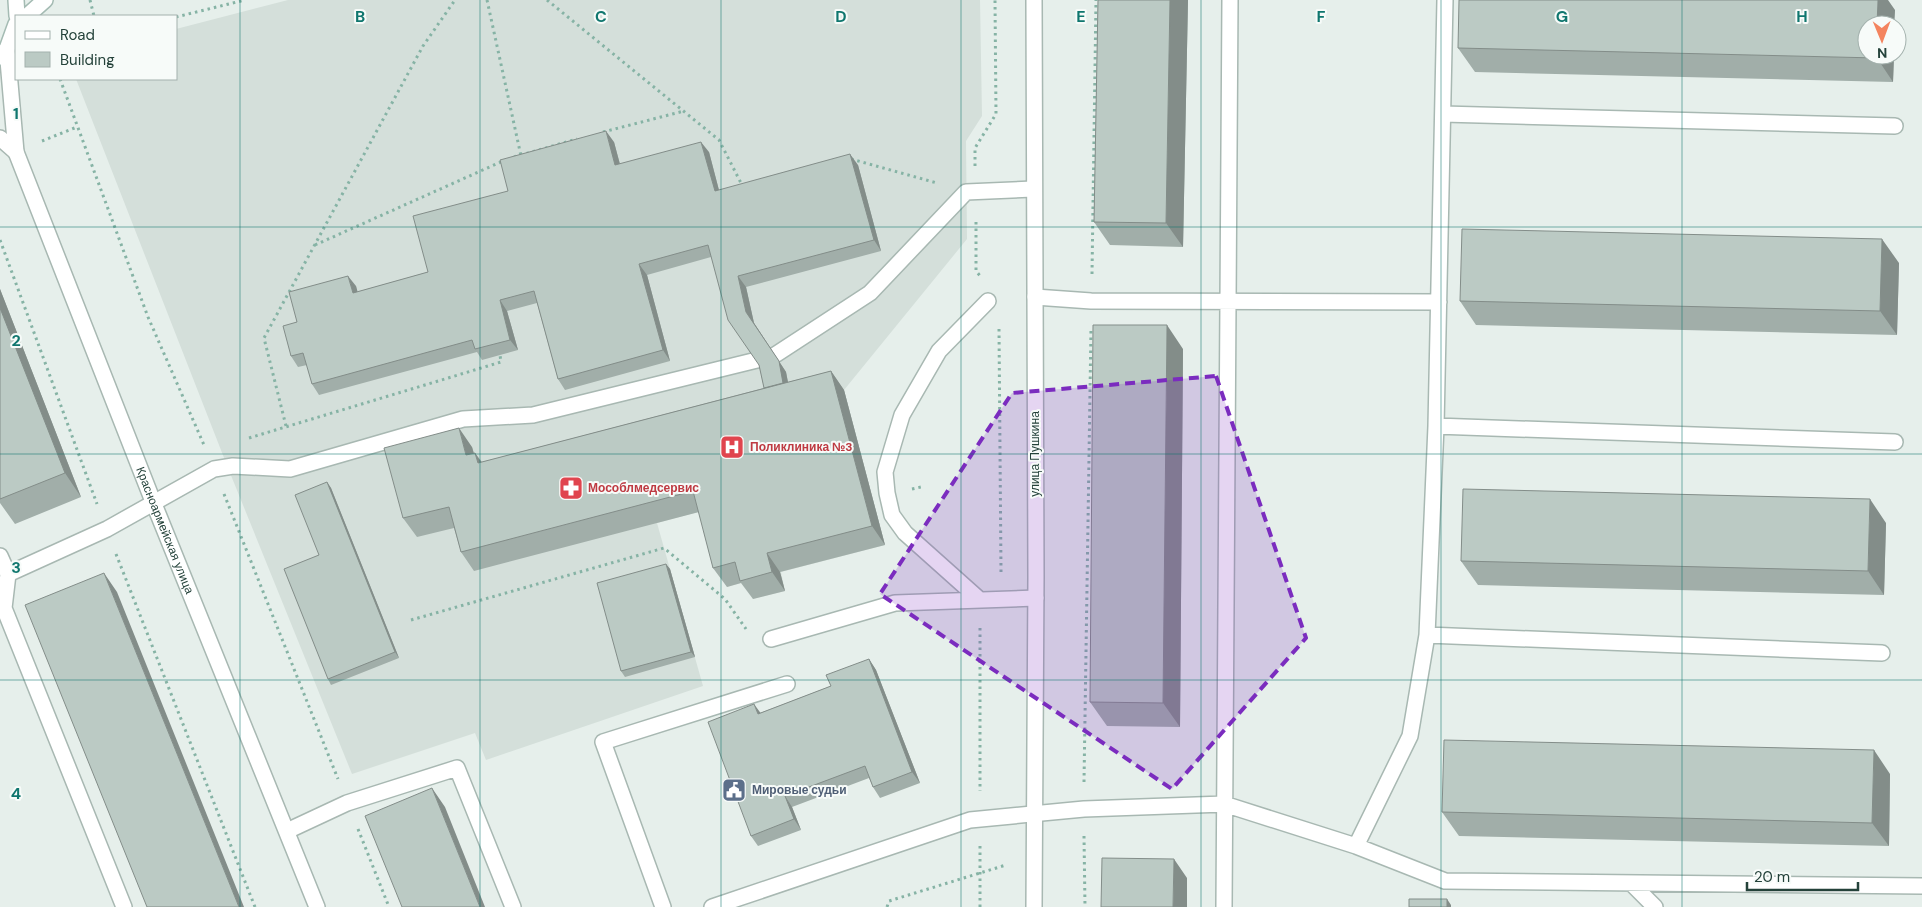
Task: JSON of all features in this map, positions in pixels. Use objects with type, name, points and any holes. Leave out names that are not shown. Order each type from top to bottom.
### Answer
[{"type":"street","points":[[16,0],[17,15]]},
{"type":"street","points":[[28,15],[45,0]]},
{"type":"street","name":"улица Пушкина","points":[[1034,0],[1033,189],[1036,598],[1034,907]]},
{"type":"street","points":[[1224,907],[1230,0]]},
{"type":"street","points":[[1356,846],[1410,736],[1427,635],[1436,426],[1445,0]]},
{"type":"street","points":[[15,28],[4,53],[16,152]]},
{"type":"street","points":[[1444,114],[1895,126]]},
{"type":"street","points":[[0,138],[16,152]]},
{"type":"street","name":"Красноармейская улица","points":[[16,152],[154,504],[317,907]]},
{"type":"street","points":[[775,355],[870,293],[971,192],[1033,189]]},
{"type":"street","points":[[1034,297],[1091,301],[1439,302]]},
{"type":"street","points":[[980,600],[905,532],[892,516],[885,472],[902,415],[939,351],[988,301]]},
{"type":"street","points":[[8,574],[106,529],[214,469],[233,466],[290,469],[463,419],[533,415],[757,360]]},
{"type":"street","points":[[1436,426],[1895,442]]},
{"type":"street","points":[[0,556],[8,574],[4,608],[124,907]]},
{"type":"street","points":[[771,639],[895,602],[1036,598]]},
{"type":"street","points":[[1427,635],[1882,653]]},
{"type":"street","points":[[663,907],[603,742],[787,684]]},
{"type":"street","points":[[287,831],[347,803],[457,768],[513,907]]},
{"type":"street","points":[[712,907],[970,820],[1084,809],[1224,804],[1356,846],[1445,881],[1922,886]]},
{"type":"street","points":[[1631,883],[1655,907]]},
{"type":"path","points":[[90,0],[94,15]]},
{"type":"path","points":[[178,17],[245,0]]},
{"type":"path","points":[[286,426],[264,338],[423,46],[455,0]]},
{"type":"path","points":[[487,0],[522,160]]},
{"type":"path","points":[[547,0],[720,140],[742,186],[752,183]]},
{"type":"path","points":[[987,285],[976,271],[971,192],[975,148],[996,114],[995,0]]},
{"type":"path","points":[[1085,907],[1084,809],[1096,0]]},
{"type":"path","points":[[598,134],[684,111]]},
{"type":"path","points":[[314,245],[520,154],[578,139]]},
{"type":"path","points":[[844,157],[971,192]]},
{"type":"path","points":[[0,240],[106,529],[254,907]]},
{"type":"path","points":[[980,907],[980,600],[1002,578],[999,319]]},
{"type":"path","points":[[248,438],[502,362],[500,355]]},
{"type":"path","points":[[411,620],[664,548],[725,599],[746,630]]},
{"type":"path","points":[[887,907],[888,901],[980,875],[1034,856]]},
{"type":"highlighted area","points":[[1216,376],[1306,638],[1172,789],[880,594],[1012,393]]},
{"type":"shaded area","points":[[288,0],[980,0],[982,116],[966,141],[967,239],[844,390],[885,545],[781,572],[785,591],[753,599],[748,581],[727,587],[706,510],[657,523],[703,686],[486,760],[475,733],[352,774],[228,468],[76,80],[178,80],[178,28]]},
{"type":"building","points":[[1098,0],[1170,0],[1166,223],[1094,222]]},
{"type":"building","points":[[1459,0],[1878,0],[1877,15],[1857,15],[1857,58],[1458,48]]},
{"type":"building","points":[[606,131],[615,165],[701,142],[715,191],[850,154],[874,240],[738,276],[746,312],[779,361],[783,383],[764,388],[759,365],[728,320],[708,245],[639,264],[663,350],[558,379],[534,291],[500,300],[510,340],[475,349],[472,340],[312,384],[303,353],[291,356],[283,326],[297,322],[289,292],[348,276],[353,293],[428,272],[413,216],[508,191],[500,160]]},
{"type":"building","points":[[1462,229],[1882,239],[1880,311],[1460,301]]},
{"type":"building","points":[[0,308],[65,473],[0,499]]},
{"type":"building","points":[[1093,325],[1167,325],[1163,703],[1090,702]]},
{"type":"building","points":[[831,371],[872,526],[767,553],[772,572],[740,581],[735,562],[713,568],[693,491],[461,552],[449,507],[403,518],[384,448],[459,428],[466,455],[475,453],[478,463]]},
{"type":"building","points":[[327,482],[395,652],[328,679],[284,569],[319,555],[295,495]]},
{"type":"building","points":[[1463,489],[1870,499],[1868,571],[1461,561]]},
{"type":"building","points":[[666,564],[691,652],[621,671],[597,583]]},
{"type":"building","points":[[104,573],[239,907],[147,907],[25,605]]},
{"type":"building","points":[[869,659],[912,772],[873,787],[865,766],[785,796],[794,819],[751,836],[708,722],[754,704],[758,714],[831,686],[826,675]]},
{"type":"building","points":[[1444,740],[1874,750],[1872,823],[1442,812]]},
{"type":"building","points":[[432,788],[480,907],[402,907],[365,816]]},
{"type":"building","points":[[1102,858],[1174,859],[1173,907],[1101,907]]},
{"type":"building","points":[[1409,899],[1447,899],[1447,907],[1409,907]]},
{"type":"place","name":"Поликлиника №3","points":[[732,447]]},
{"type":"place","name":"Мособлмедсервис","points":[[571,488]]},
{"type":"place","name":"Мировые судьи","points":[[734,790]]}]
